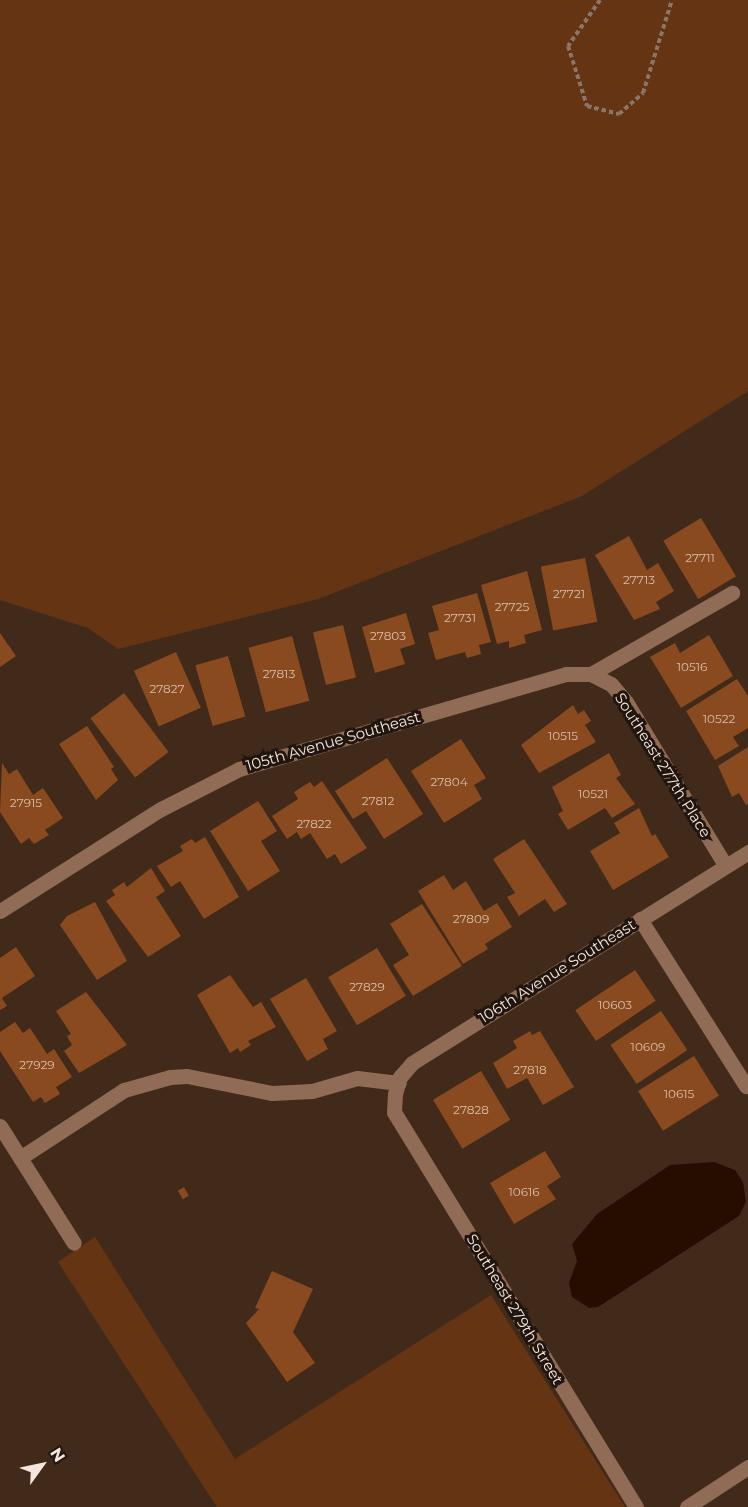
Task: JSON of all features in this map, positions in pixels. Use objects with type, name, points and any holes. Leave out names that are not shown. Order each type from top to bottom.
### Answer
[{"type":"street","points":[[591,674],[732,593]]},
{"type":"street","name":"105th Avenue Southeast","points":[[0,911],[161,809],[239,769],[567,674],[591,674]]},
{"type":"street","name":"Southeast 277th Place","points":[[591,674],[610,684],[626,702],[725,866]]},
{"type":"street","name":"106th Avenue Southeast","points":[[394,1112],[399,1083],[412,1063],[748,852]]},
{"type":"street","points":[[640,920],[746,1086]]},
{"type":"street","points":[[20,1158],[124,1090],[170,1077],[188,1076],[272,1093],[312,1091],[357,1078],[399,1083]]},
{"type":"street","name":"Southeast 279th Street","points":[[394,1112],[636,1507]]},
{"type":"street","points":[[0,1126],[74,1243]]},
{"type":"street","points":[[687,1507],[748,1467]]},
{"type":"path","points":[[600,0],[568,46],[588,106],[619,114],[643,93],[672,0]]},
{"type":"shaded area","points":[[0,0],[748,0],[748,391],[582,496],[318,599],[118,649],[88,628],[0,600]]},
{"type":"shaded area","points":[[714,1162],[735,1170],[743,1182],[746,1202],[739,1216],[598,1307],[589,1308],[572,1297],[569,1283],[577,1261],[572,1244],[597,1214],[670,1165]]},
{"type":"shaded area","points":[[95,1237],[235,1459],[491,1295],[625,1507],[217,1507],[58,1262]]},
{"type":"building","points":[[701,518],[736,576],[698,599],[663,541]]},
{"type":"building","points":[[629,536],[647,570],[658,563],[674,591],[656,602],[660,609],[634,620],[595,555]]},
{"type":"building","points":[[585,558],[597,622],[553,630],[541,567]]},
{"type":"building","points":[[527,571],[542,630],[524,635],[526,643],[509,648],[509,641],[497,644],[481,585]]},
{"type":"building","points":[[477,593],[491,642],[479,645],[481,654],[467,658],[465,652],[436,660],[428,633],[439,630],[432,606]]},
{"type":"building","points":[[406,613],[415,644],[400,649],[405,664],[375,673],[362,627]]},
{"type":"building","points":[[343,625],[356,677],[326,685],[313,632]]},
{"type":"building","points":[[0,633],[16,656],[0,667]]},
{"type":"building","points":[[709,635],[733,676],[681,708],[650,657],[675,643],[680,653]]},
{"type":"building","points":[[292,636],[309,701],[266,712],[249,648]]},
{"type":"building","points":[[176,652],[201,708],[159,726],[134,671]]},
{"type":"building","points":[[228,656],[245,717],[213,726],[195,665]]},
{"type":"building","points":[[737,679],[748,696],[748,728],[733,737],[739,746],[715,760],[686,711]]},
{"type":"building","points":[[124,693],[169,752],[135,777],[90,718]]},
{"type":"building","points":[[573,705],[578,714],[584,710],[591,721],[585,725],[596,742],[539,773],[521,745]]},
{"type":"building","points":[[87,726],[114,767],[111,769],[118,780],[96,800],[59,744]]},
{"type":"building","points":[[461,739],[486,778],[474,785],[482,799],[444,823],[411,771]]},
{"type":"building","points":[[748,747],[748,804],[746,805],[739,793],[732,797],[718,766]]},
{"type":"building","points":[[609,753],[621,775],[616,778],[635,804],[612,818],[605,808],[568,830],[558,814],[563,811],[552,787]]},
{"type":"building","points":[[387,758],[423,814],[384,839],[366,811],[353,819],[335,791]]},
{"type":"building","points":[[2,763],[9,774],[17,769],[33,795],[43,788],[63,818],[45,830],[49,835],[34,844],[29,838],[21,844],[0,812]]},
{"type":"building","points":[[322,781],[367,848],[341,864],[335,854],[327,859],[310,833],[301,839],[297,832],[287,839],[272,816],[298,799],[294,792],[310,782],[314,787]]},
{"type":"building","points":[[258,801],[277,831],[261,841],[280,871],[248,891],[210,831]]},
{"type":"building","points":[[639,808],[652,836],[655,834],[669,857],[613,890],[590,851],[620,833],[614,823]]},
{"type":"building","points":[[205,837],[239,897],[204,919],[180,881],[171,887],[157,866],[183,851],[180,846],[192,839],[195,843]]},
{"type":"building","points":[[524,839],[567,904],[554,912],[545,899],[519,916],[507,897],[515,893],[493,859]]},
{"type":"building","points":[[151,868],[165,891],[156,897],[181,936],[148,957],[106,901],[115,895],[112,890],[124,882],[127,887]]},
{"type":"building","points":[[444,875],[453,890],[466,881],[484,911],[497,903],[512,927],[485,944],[488,949],[463,964],[418,891]]},
{"type":"building","points":[[95,902],[127,961],[97,980],[60,925],[67,916]]},
{"type":"building","points":[[422,904],[462,966],[413,996],[393,965],[409,955],[390,924]]},
{"type":"building","points":[[16,947],[35,976],[2,998],[7,1006],[0,1010],[0,958]]},
{"type":"building","points":[[377,948],[406,996],[357,1025],[328,977]]},
{"type":"building","points":[[635,970],[656,1001],[596,1041],[575,1010]]},
{"type":"building","points":[[230,975],[253,1007],[261,1002],[276,1027],[248,1041],[251,1045],[240,1052],[238,1048],[230,1053],[197,995]]},
{"type":"building","points":[[306,978],[337,1031],[323,1039],[328,1049],[307,1061],[270,999]]},
{"type":"building","points":[[86,992],[127,1045],[79,1073],[64,1051],[72,1045],[67,1036],[71,1034],[56,1011]]},
{"type":"building","points":[[661,1011],[687,1050],[637,1084],[610,1045]]},
{"type":"building","points":[[15,1022],[23,1033],[30,1028],[47,1054],[54,1049],[72,1077],[56,1087],[60,1094],[45,1103],[41,1097],[33,1102],[0,1051],[0,1032]]},
{"type":"building","points":[[530,1031],[532,1035],[540,1031],[574,1087],[543,1105],[527,1078],[507,1089],[493,1063],[517,1048],[513,1041]]},
{"type":"building","points":[[694,1056],[719,1096],[663,1131],[638,1091]]},
{"type":"building","points":[[481,1071],[510,1120],[462,1149],[433,1100]]},
{"type":"building","points":[[545,1151],[561,1177],[547,1186],[556,1199],[514,1224],[490,1183]]},
{"type":"building","points":[[184,1187],[189,1196],[183,1199],[178,1190]]},
{"type":"building","points":[[272,1271],[313,1289],[293,1332],[315,1363],[287,1382],[246,1323],[259,1309],[255,1308]]}]
